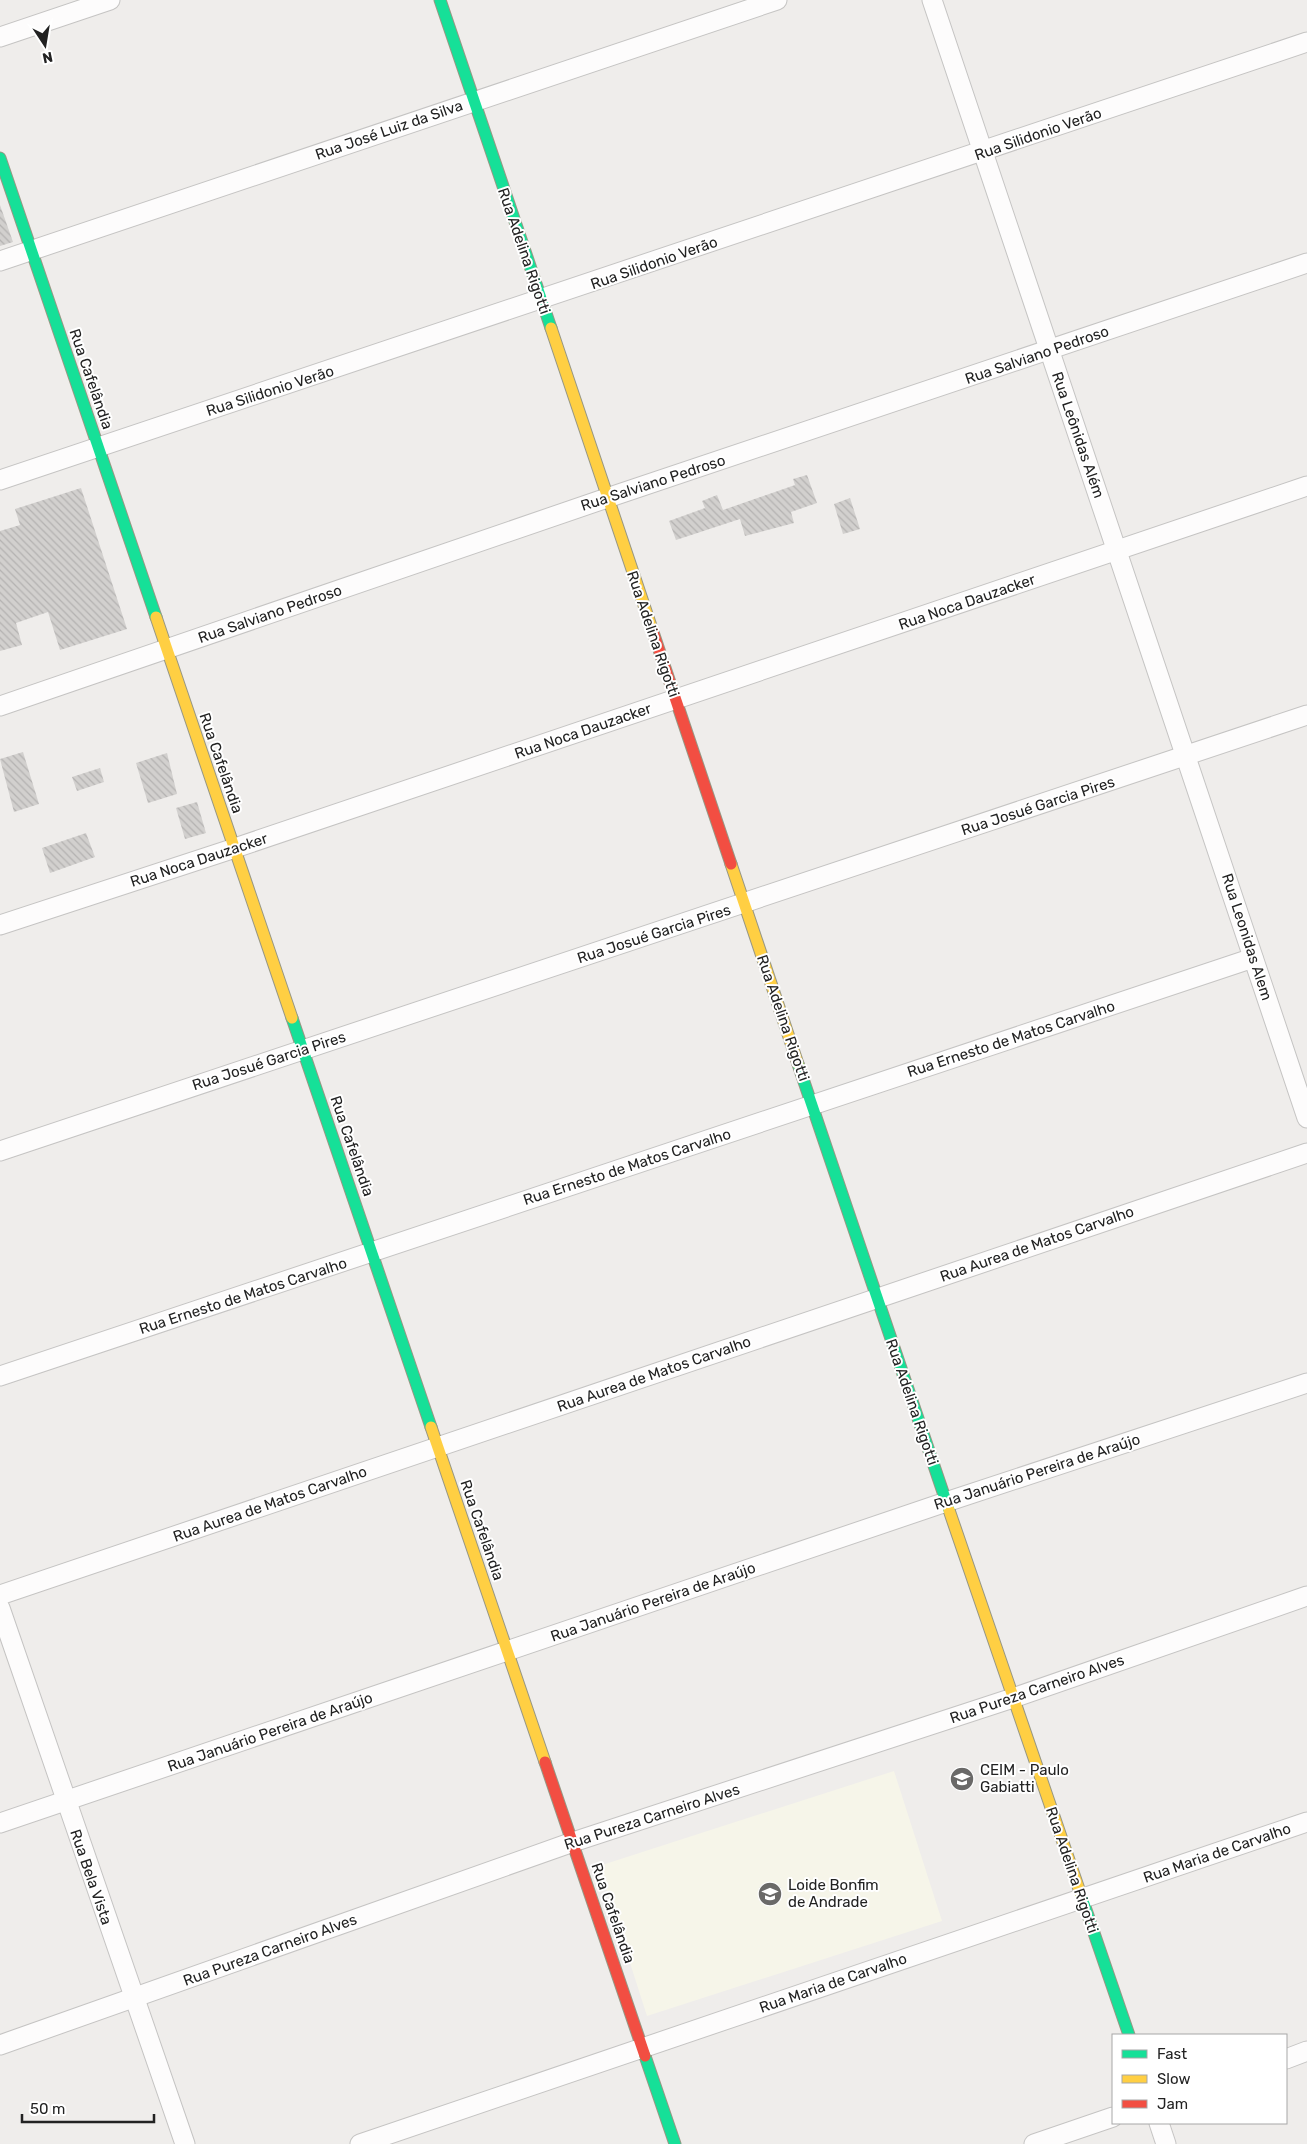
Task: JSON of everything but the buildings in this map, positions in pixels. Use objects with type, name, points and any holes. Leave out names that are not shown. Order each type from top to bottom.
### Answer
[{"type":"street","points":[[0,37],[110,0]]},
{"type":"street","name":"Rua Adelina Rigotti","points":[[440,0],[946,1502],[1129,2034]]},
{"type":"street","name":"Rua José Luiz da Silva","points":[[0,261],[777,0]]},
{"type":"street","name":"Rua Leônidas Além","points":[[932,0],[1186,757]]},
{"type":"street","name":"Rua Silidonio Verão","points":[[0,480],[541,301],[1307,42]]},
{"type":"street","name":"Rua Cafelândia","points":[[0,158],[675,2144]]},
{"type":"street","name":"Rua Salviano Pedroso","points":[[0,706],[607,498],[1050,351],[1307,263]]},
{"type":"street","name":"Rua Noca Dauzacker","points":[[0,925],[235,848],[1307,486]]},
{"type":"street","name":"Rua Josué Garcia Pires","points":[[0,1151],[1186,757],[1307,715]]},
{"type":"street","name":"Rua Leonidas Alem","points":[[1186,757],[1307,1118]]},
{"type":"street","name":"Rua Ernesto de Matos Carvalho","points":[[0,1376],[1253,958]]},
{"type":"street","name":"Rua Aurea de Matos Carvalho","points":[[0,1596],[1307,1153]]},
{"type":"street","name":"Rua Januário Pereira de Araújo","points":[[0,1823],[946,1502],[1307,1383]]},
{"type":"street","name":"Rua Pureza Carneiro Alves","points":[[0,2045],[573,1842],[1013,1698],[1307,1596]]},
{"type":"street","name":"Rua Bela Vista","points":[[0,1608],[184,2144]]},
{"type":"street","name":"Rua Maria de Carvalho","points":[[360,2144],[1307,1822]]},
{"type":"street","points":[[1287,2059],[1307,2052]]},
{"type":"street","points":[[1034,2144],[1112,2117]]},
{"type":"street","points":[[1159,2124],[1166,2144]]},
{"type":"shaded area","name":"Loide Bonfim de Andrade","points":[[894,1771],[942,1921],[647,2016],[599,1866]]},
{"type":"traffic: fast","points":[[440,0],[551,328]]},
{"type":"traffic: fast","points":[[0,158],[156,617]]},
{"type":"traffic: fast","points":[[292,1018],[431,1427]]},
{"type":"traffic: fast","points":[[798,1064],[949,1510]]},
{"type":"traffic: fast","points":[[1081,1895],[1129,2034]]},
{"type":"traffic: fast","points":[[645,2056],[675,2144]]},
{"type":"traffic: slow","points":[[551,328],[652,629]]},
{"type":"traffic: slow","points":[[156,617],[292,1018]]},
{"type":"traffic: slow","points":[[731,864],[798,1064]]},
{"type":"traffic: slow","points":[[431,1427],[545,1762]]},
{"type":"traffic: slow","points":[[949,1510],[1081,1895]]},
{"type":"traffic: jam","points":[[652,629],[731,864]]},
{"type":"traffic: jam","points":[[545,1762],[645,2056]]},
{"type":"place","name":"CEIM - Paulo Gabiatti","points":[[962,1779]]},
{"type":"place","name":"Loide Bonfim de Andrade","points":[[770,1894]]}]
